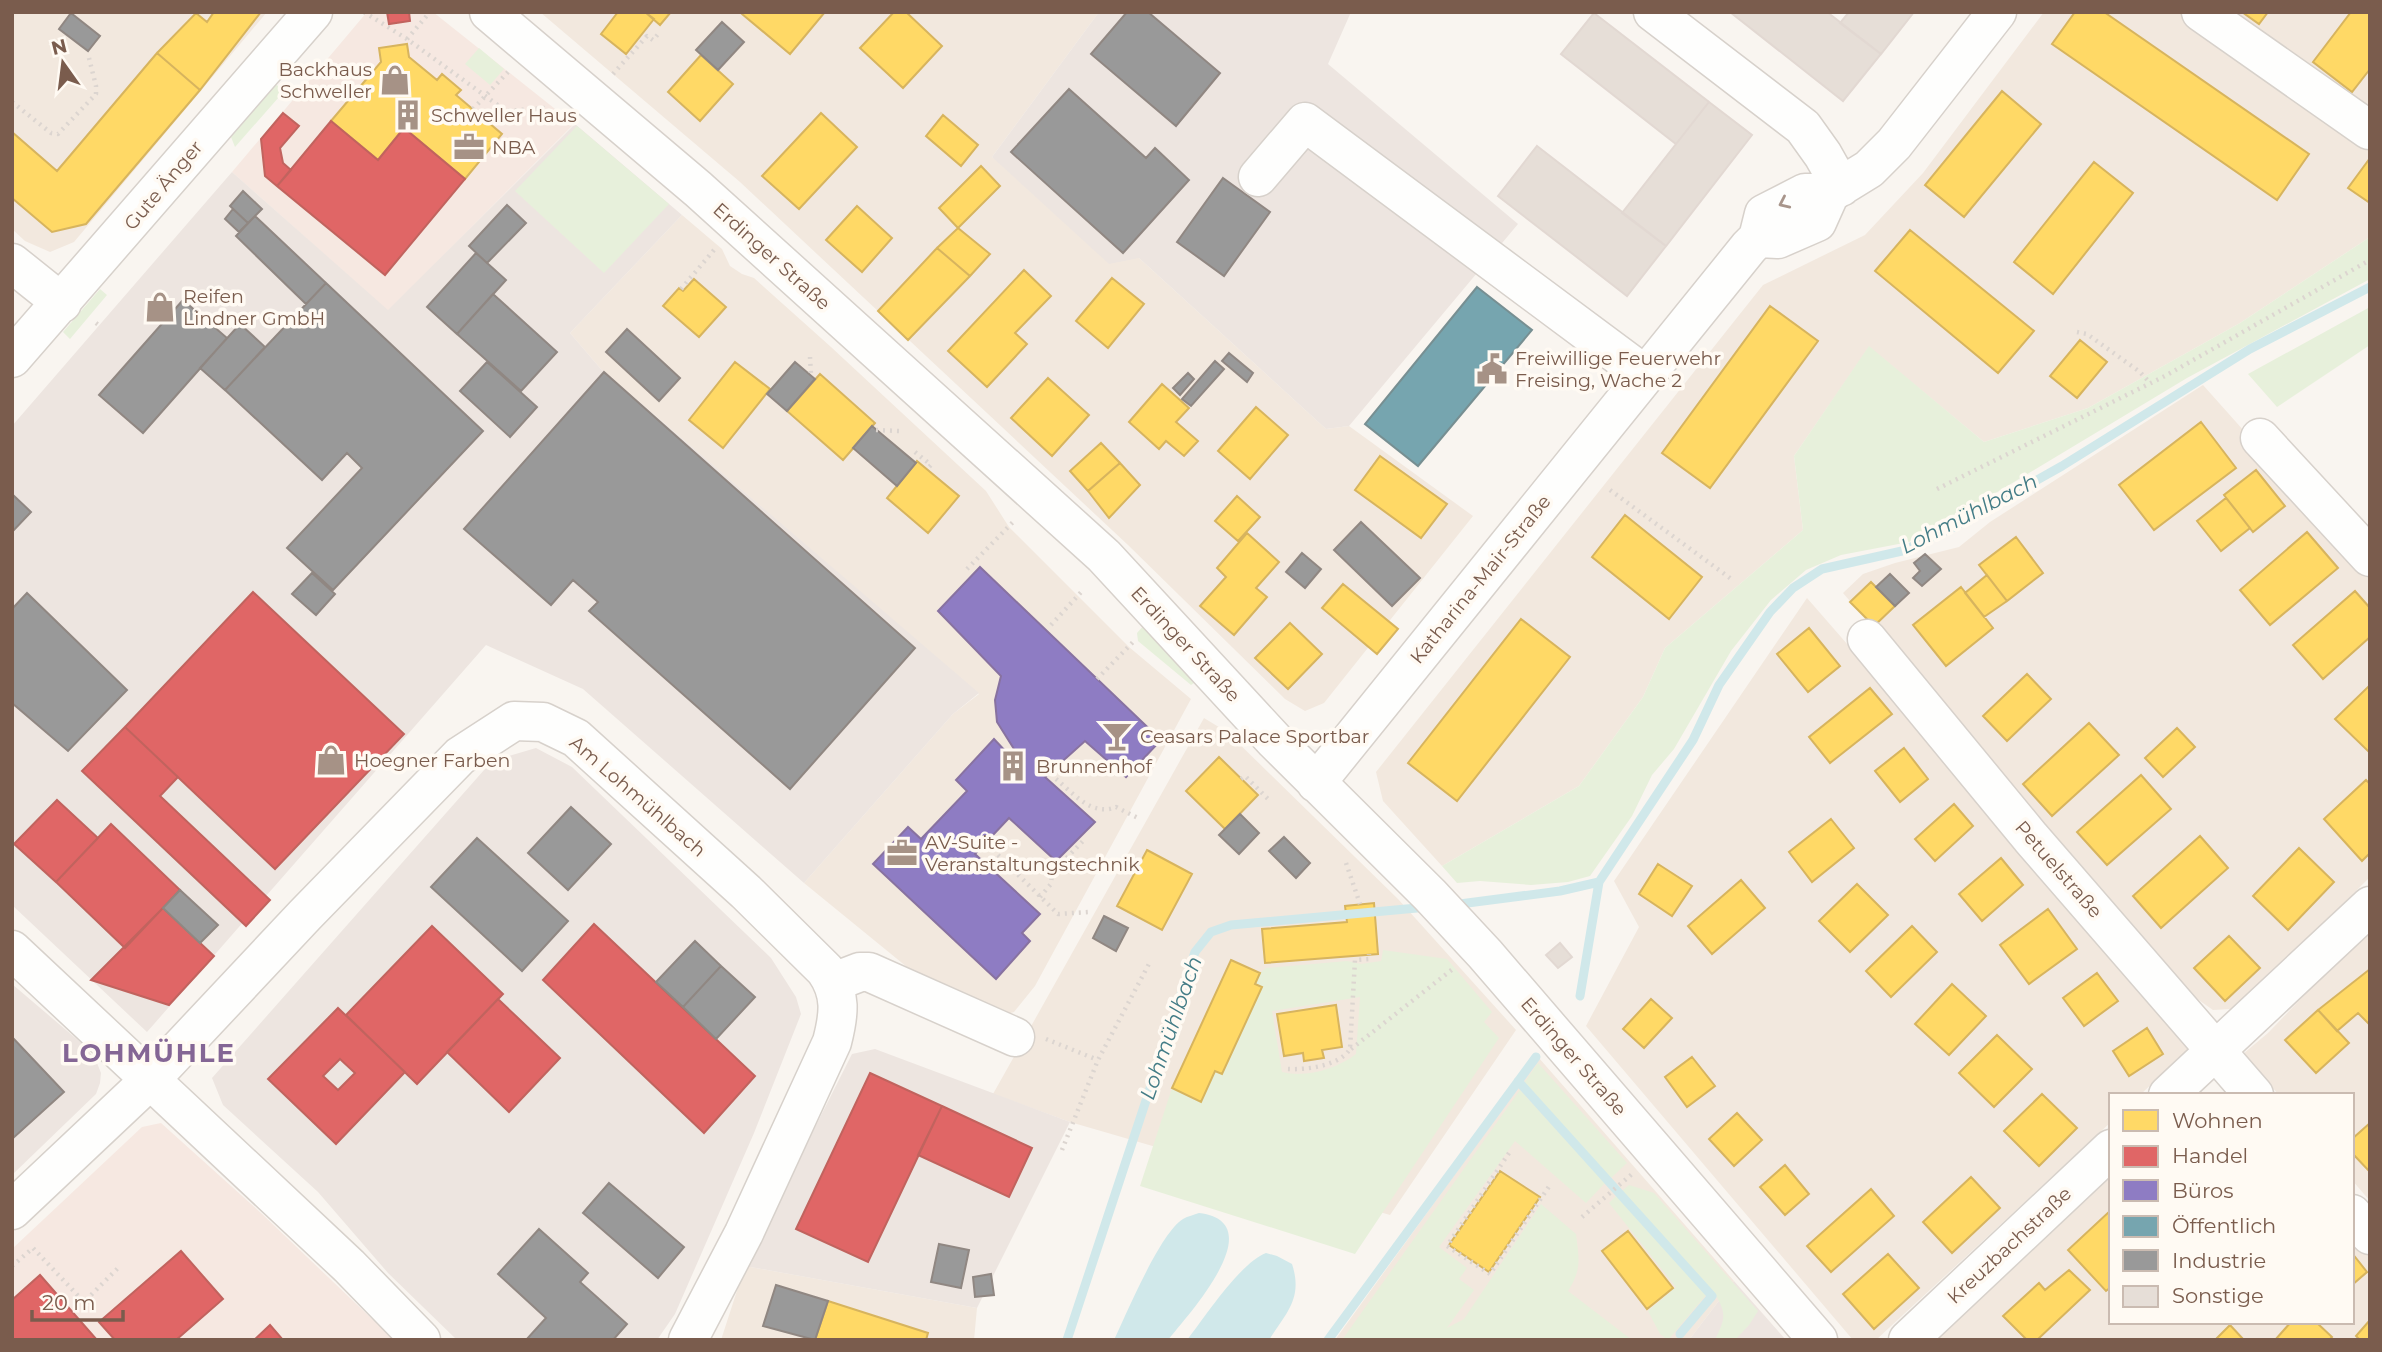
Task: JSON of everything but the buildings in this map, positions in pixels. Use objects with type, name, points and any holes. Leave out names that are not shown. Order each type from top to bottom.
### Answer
[{"type":"street","name":"Gute Änger","points":[[12,358],[313,12]]},
{"type":"street","name":"Erdinger Straße","points":[[489,12],[698,189],[1104,556],[1316,783],[1430,895],[1460,948],[1569,1049],[1818,1340]]},
{"type":"street","points":[[1653,12],[1803,127],[1823,155],[1835,190]]},
{"type":"street","name":"Katharina-Mair-Straße","points":[[1316,783],[1758,238],[1763,214],[1805,193],[1835,190],[1868,169],[1894,144],[1997,12]]},
{"type":"street","points":[[2201,12],[2369,130]]},
{"type":"street","points":[[1258,177],[1305,122],[1645,375]]},
{"type":"street","points":[[12,263],[62,303]]},
{"type":"street","points":[[2260,438],[2370,557]]},
{"type":"street","name":"Petuelstraße","points":[[1867,639],[2042,851],[2217,1049],[2252,1093]]},
{"type":"street","name":"Am Lohmühlbach","points":[[12,1210],[150,1079],[304,915],[460,756],[514,721],[543,722],[576,737],[746,892],[810,953],[834,982]]},
{"type":"street","points":[[2170,1093],[2370,906]]},
{"type":"street","points":[[12,950],[349,1266],[402,1334]]},
{"type":"street","points":[[688,1340],[744,1233],[832,1042],[839,1016],[834,982],[860,972],[869,972],[1027,1037]]},
{"type":"street","name":"Kreuzbachstraße","points":[[1908,1340],[2109,1151]]},
{"type":"street","points":[[2354,1216],[2370,1235]]},
{"type":"path","points":[[364,12],[407,39],[506,111],[546,108]]},
{"type":"path","points":[[407,39],[430,12]]},
{"type":"path","points":[[608,80],[647,36],[653,40],[660,32]]},
{"type":"path","points":[[12,102],[51,133],[58,134],[96,94],[88,54]]},
{"type":"path","points":[[473,109],[512,68]]},
{"type":"path","points":[[681,289],[718,246]]},
{"type":"path","points":[[1937,489],[2150,383],[2370,260]]},
{"type":"path","points":[[2077,332],[2087,334],[2140,372],[2150,383]]},
{"type":"path","points":[[810,357],[811,375]]},
{"type":"path","points":[[876,430],[899,431]]},
{"type":"path","points":[[915,452],[930,465],[927,469]]},
{"type":"path","points":[[1610,491],[1734,581]]},
{"type":"path","points":[[967,569],[1014,521]]},
{"type":"path","points":[[1051,625],[1084,590]]},
{"type":"path","points":[[1097,678],[1133,642]]},
{"type":"path","points":[[1241,779],[1245,776],[1270,801]]},
{"type":"path","points":[[1056,779],[1091,808],[1107,810],[1116,807],[1138,818]]},
{"type":"path","points":[[1040,897],[1051,884],[1052,873],[1083,841]]},
{"type":"path","points":[[998,855],[1058,914],[1088,912]]},
{"type":"path","points":[[1346,863],[1360,904]]},
{"type":"path","points":[[1288,1069],[1322,1066],[1346,1055],[1460,948]]},
{"type":"path","points":[[1350,1049],[1355,960],[1369,958],[1369,954]]},
{"type":"path","points":[[1062,1150],[1098,1060],[1150,962]]},
{"type":"path","points":[[1027,1037],[1098,1060]]},
{"type":"path","points":[[1509,1153],[1447,1245],[1490,1274],[1550,1185]]},
{"type":"path","points":[[1583,1217],[1624,1180]]},
{"type":"path","points":[[12,1266],[33,1248],[84,1302],[120,1266]]},
{"type":"shaded area","points":[[12,12],[267,12],[74,242],[50,252],[25,241],[12,229]]},
{"type":"shaded area","points":[[367,12],[433,12],[574,124],[388,311],[232,172]]},
{"type":"shaded area","points":[[540,12],[1099,12],[992,157],[1139,258],[1326,429],[1349,426],[1473,516],[1324,703],[1305,711],[1285,699],[1128,545],[740,182]]},
{"type":"shaded area","points":[[1099,12],[1351,12],[1328,64],[1518,224],[1349,426],[1326,429],[1139,258],[1109,264],[992,157]]},
{"type":"shaded area","points":[[2044,12],[2370,12],[2370,237],[2240,323],[2088,408],[1984,442],[1869,347],[1794,456],[1803,530],[1665,648],[1643,697],[1579,786],[1442,866],[1383,801],[1376,772],[1763,285],[1865,235],[1923,173]]},
{"type":"shaded area","points":[[575,124],[682,215],[570,333],[600,368],[979,693],[953,714],[804,883],[583,689],[486,645],[147,1032],[12,905],[12,426],[232,172],[388,310]]},
{"type":"shaded area","points":[[682,215],[722,249],[730,266],[754,278],[986,491],[1009,527],[1129,647],[1191,699],[1035,986],[1014,1012],[997,1017],[918,976],[804,883],[953,714],[979,694],[600,368],[570,333]]},
{"type":"shaded area","points":[[2203,385],[2370,572],[2370,877],[2251,995],[2230,1009],[2213,1010],[2183,989],[1843,593],[1863,574],[1959,547],[1990,522]]},
{"type":"shaded area","points":[[1807,598],[2195,1043],[2142,1093],[2109,1093],[2109,1124],[1876,1340],[1853,1340],[1586,1026],[1639,927],[1614,881]]},
{"type":"shaded area","points":[[1204,718],[1227,732],[1398,899],[1516,1030],[1390,1215],[1070,1122],[993,1094]]},
{"type":"shaded area","points":[[536,748],[572,767],[771,958],[796,997],[801,1014],[754,1133],[675,1314],[657,1340],[457,1340],[388,1273],[318,1192],[223,1105],[212,1078],[492,761]]},
{"type":"shaded area","points":[[2370,927],[2370,1201],[2354,1182],[2354,1093],[2277,1093],[2243,1054],[2268,1033]]},
{"type":"shaded area","points":[[12,984],[86,1047],[101,1073],[96,1094],[12,1175]]},
{"type":"shaded area","points":[[875,1049],[1070,1122],[977,1308],[745,1266],[852,1054]]},
{"type":"shaded area","points":[[1539,1058],[1734,1281],[1689,1340],[1335,1340]]},
{"type":"shaded area","points":[[161,1123],[262,1214],[394,1340],[12,1340],[12,1249],[142,1127]]},
{"type":"shaded area","points":[[2109,1179],[2109,1324],[2354,1324],[2354,1226],[2370,1244],[2370,1340],[1937,1340]]},
{"type":"shaded area","points":[[745,1266],[977,1308],[974,1340],[721,1340]]},
{"type":"shaded area","points":[[1734,1281],[1786,1340],[1689,1340]]},
{"type":"green space","points":[[479,48],[504,69],[490,85],[465,64]]},
{"type":"green space","points":[[276,85],[286,89],[235,147],[231,137]]},
{"type":"green space","points":[[577,126],[669,204],[604,273],[515,191]]},
{"type":"green space","points":[[2370,237],[2370,279],[2187,378],[1959,515],[1909,542],[1841,555],[1806,570],[1771,600],[1731,651],[1674,749],[1652,775],[1632,816],[1590,876],[1568,882],[1531,885],[1480,881],[1457,883],[1442,866],[1579,786],[1643,697],[1665,648],[1803,530],[1794,456],[1869,346],[1984,442],[2088,408],[2240,323]]},
{"type":"green space","points":[[100,289],[107,295],[70,339],[63,332]]},
{"type":"green space","points":[[2370,307],[2370,345],[2277,407],[2248,374]]},
{"type":"green space","points":[[1145,624],[1194,683],[1191,685],[1138,641],[1137,633]]},
{"type":"green space","points":[[1383,950],[1447,959],[1492,1012],[1484,1022],[1499,1038],[1355,1254],[1140,1186],[1172,1088],[1201,1102],[1215,1071],[1222,1074],[1262,987],[1255,984],[1260,973],[1266,968],[1381,961]],"holes":[[[1360,997],[1356,1054],[1321,1071],[1301,1074],[1282,1072],[1272,1011]]]},
{"type":"green space","points":[[1538,1063],[1627,1163],[1611,1178],[1524,1083]]},
{"type":"green space","points":[[1520,1090],[1605,1183],[1586,1203],[1515,1141],[1439,1247],[1467,1268],[1459,1279],[1474,1290],[1447,1328],[1464,1319],[1541,1204],[1576,1234],[1578,1264],[1576,1276],[1568,1291],[1632,1340],[1342,1340]]},
{"type":"green space","points":[[1629,1185],[1654,1193],[1758,1311],[1735,1340],[1715,1340],[1723,1317],[1719,1301],[1622,1191]]},
{"type":"green space","points":[[1617,1195],[1706,1295],[1668,1340],[1660,1334],[1648,1311],[1676,1287],[1609,1203]]},
{"type":"water","points":[[1199,1213],[1220,1220],[1228,1233],[1227,1251],[1206,1292],[1168,1340],[1114,1340],[1164,1240],[1183,1219]]},
{"type":"water","points":[[1266,1253],[1292,1264],[1296,1286],[1287,1313],[1269,1340],[1187,1340],[1234,1279]]},
{"type":"waterway","name":"Lohmühlbach","points":[[1452,905],[1560,891],[1599,882],[1693,740],[1719,685],[1770,612],[1793,588],[1822,569],[1902,551],[1952,528],[2062,466],[2250,349],[2370,287]]},
{"type":"waterway","name":"Lohmühlbach","points":[[1580,996],[1599,882]]},
{"type":"waterway","name":"Lohmühlbach","points":[[1067,1340],[1195,952],[1211,932],[1231,925],[1428,907]]},
{"type":"waterway","name":"Lohmühlbach","points":[[1328,1340],[1536,1057]]},
{"type":"waterway","name":"Lohmühlbach","points":[[1518,1081],[1712,1296],[1680,1334]]},
{"type":"place","name":"Backhaus Schweller","points":[[395,80]]},
{"type":"place","name":"Schweller Haus","points":[[408,115]]},
{"type":"place","name":"NBA","points":[[469,147]]},
{"type":"place","name":"Reifen Lindner GmbH","points":[[160,307]]},
{"type":"place","name":"Freiwillige Feuerwehr Freising, Wache 2","points":[[1492,369]]},
{"type":"place","name":"Ceasars Palace Sportbar","points":[[1117,736]]},
{"type":"place","name":"Hoegner Farben","points":[[331,760]]},
{"type":"place","name":"Brunnenhof","points":[[1013,766]]},
{"type":"place","name":"AV-Suite - Veranstaltungstechnik","points":[[902,853]]},
{"type":"district","name":"LOHMÜHLE","points":[[149,1053]]}]
